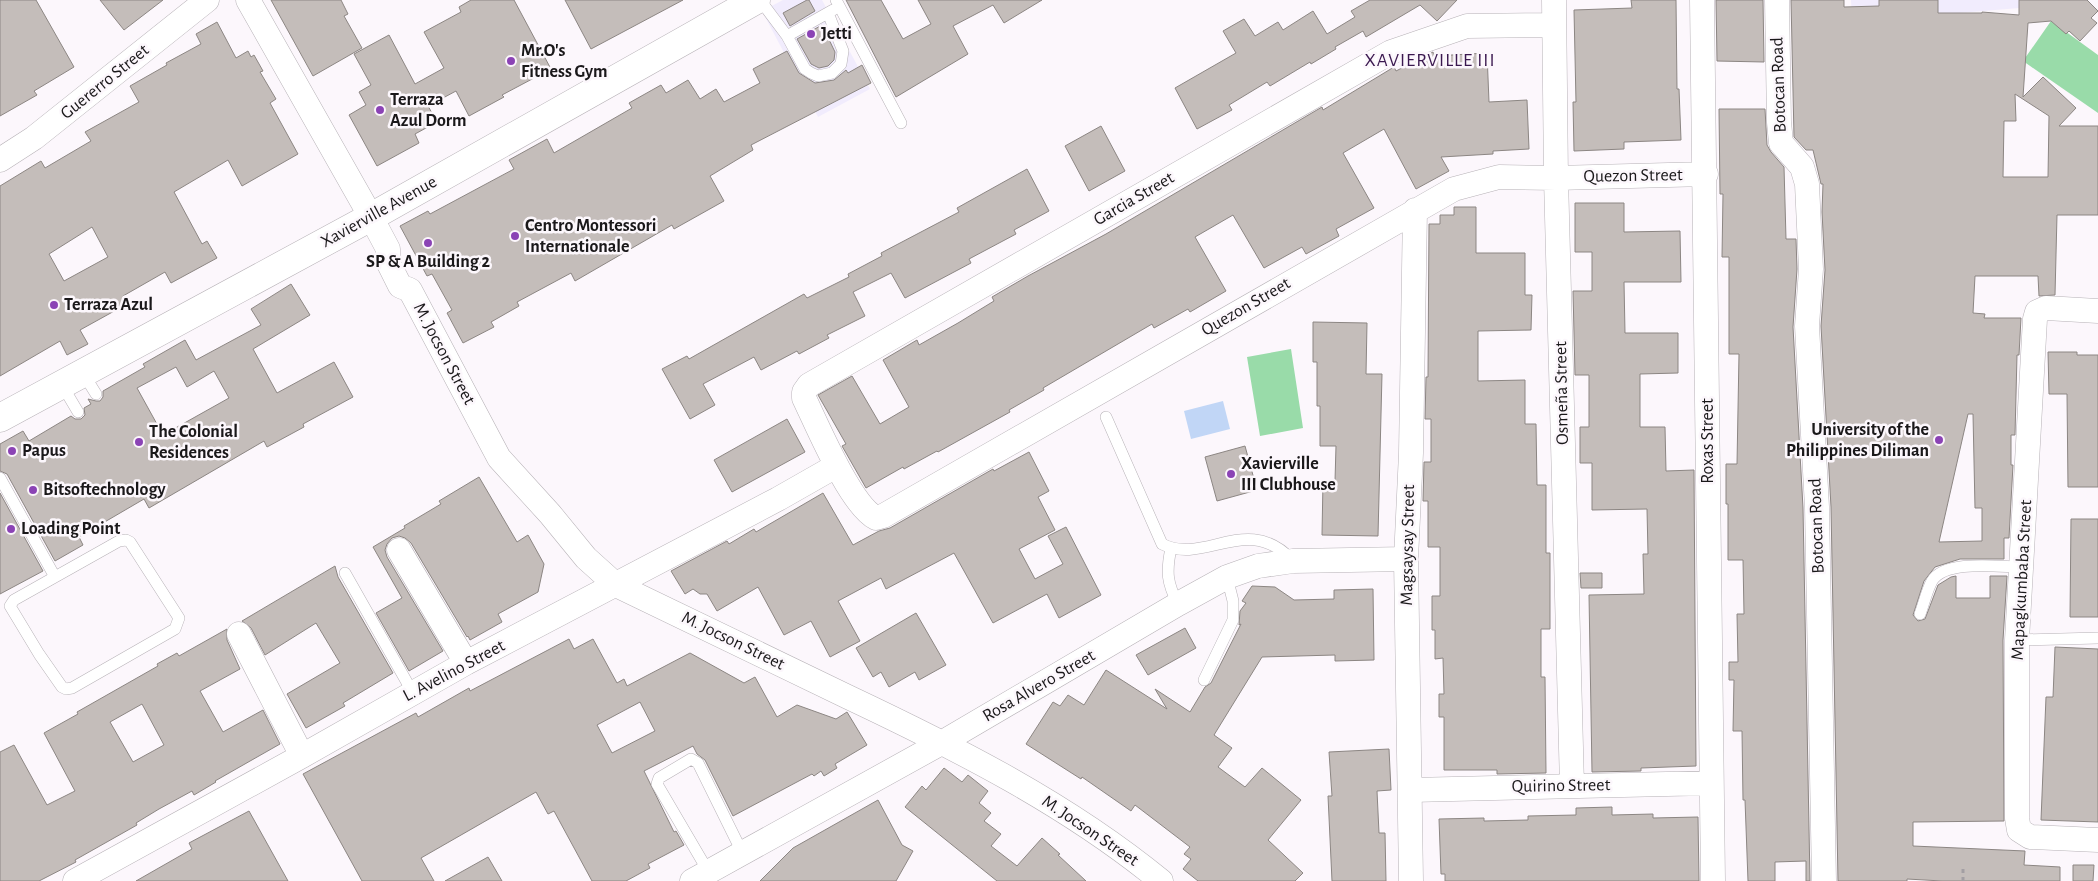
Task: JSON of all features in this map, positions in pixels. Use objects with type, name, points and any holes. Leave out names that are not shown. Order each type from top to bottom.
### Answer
[{"type":"main road","name":"Xavierville Avenue","points":[[0,418],[80,384],[756,0]]},
{"type":"street","name":"Guererro Street","points":[[0,160],[34,138],[207,0]]},
{"type":"street","name":"M. Jocson Street","points":[[248,0],[371,217],[388,249],[388,262],[400,286],[410,290],[499,458],[550,514],[586,558],[616,585],[942,742],[1021,785],[1102,836],[1161,881]]},
{"type":"street","name":"Osmeña Street","points":[[1554,0],[1556,178],[1572,786]]},
{"type":"street","name":"Roxas Street","points":[[1702,0],[1706,174],[1713,881]]},
{"type":"street","name":"Botocan Road","points":[[1777,0],[1781,143],[1802,167],[1807,184],[1811,268],[1808,326],[1817,507],[1824,881]]},
{"type":"street","name":"Garcia Street","points":[[836,466],[804,398],[804,392],[809,385],[1391,52],[1467,26],[1554,25]]},
{"type":"street","name":"Quezon Street","points":[[836,466],[867,512],[876,518],[883,516],[1454,189],[1499,177],[1556,178],[1706,174]]},
{"type":"street","name":"Magsaysay Street","points":[[1411,881],[1406,559],[1411,453],[1416,210]]},
{"type":"street","name":"Mapagkumbaba Street","points":[[2098,312],[2046,308],[2037,312],[2035,319],[2018,640],[2016,818],[2019,830],[2030,837],[2098,840]]},
{"type":"street","name":"L. Avelino Street","points":[[75,881],[466,663],[778,499],[836,466]]},
{"type":"street","points":[[399,550],[466,663]]},
{"type":"street","name":"Rosa Alvero Street","points":[[700,876],[942,742],[1227,577],[1258,566],[1293,561],[1406,559]]},
{"type":"street","points":[[239,634],[302,756]]},
{"type":"street","name":"Quirino Street","points":[[1411,790],[1711,783]]},
{"type":"lane","points":[[760,0],[787,36],[805,69],[818,76],[832,74],[843,57],[828,13]]},
{"type":"lane","points":[[787,36],[828,13],[838,3],[901,123]]},
{"type":"lane","points":[[78,412],[80,384]]},
{"type":"lane","points":[[1106,417],[1162,544],[1183,550],[1243,539],[1275,545],[1293,561]]},
{"type":"lane","points":[[0,478],[55,577]]},
{"type":"lane","points":[[126,540],[130,542],[179,618],[178,625],[175,630],[146,647],[72,688],[66,689],[62,687],[39,654],[10,606],[14,600],[55,577],[119,541],[126,540]]},
{"type":"lane","points":[[1171,548],[1167,565],[1167,577],[1178,604]]},
{"type":"lane","points":[[1920,614],[1933,580],[1940,572],[1952,567],[2022,567]]},
{"type":"lane","points":[[345,573],[413,693]]},
{"type":"lane","points":[[1204,680],[1233,620],[1234,606],[1227,577]]},
{"type":"lane","points":[[2018,640],[2098,638]]},
{"type":"lane","points":[[700,876],[658,784],[659,778],[690,759],[698,763],[742,852]]},
{"type":"path","points":[[1963,869],[1963,881]]},
{"type":"shaded area","points":[[783,0],[822,0],[870,89],[818,117],[762,11]]},
{"type":"shaded area","points":[[1851,0],[2046,0],[2043,6],[1852,22]]},
{"type":"green space","points":[[2051,21],[2098,55],[2098,113],[2023,61]]},
{"type":"green space","points":[[1291,349],[1303,428],[1260,436],[1247,357]]},
{"type":"water","points":[[1223,401],[1230,429],[1191,439],[1184,411]]},
{"type":"building","points":[[0,0],[36,0],[74,67],[34,91],[37,95],[0,116]]},
{"type":"building","points":[[100,0],[163,0],[124,30]]},
{"type":"building","points":[[271,0],[341,0],[348,14],[344,16],[362,48],[313,76]]},
{"type":"building","points":[[471,0],[514,0],[551,69],[502,95],[504,97],[469,116],[456,91],[428,106],[437,122],[415,134],[419,143],[377,166],[349,115],[366,105],[359,92],[371,85],[354,54],[389,35],[415,84],[444,68],[424,32],[461,12],[459,7]]},
{"type":"building","points":[[565,0],[683,0],[591,49]]},
{"type":"building","points":[[809,0],[815,11],[790,26],[783,13]]},
{"type":"building","points":[[846,0],[881,0],[903,39],[931,24],[918,0],[1042,0],[1004,23],[993,5],[953,26],[968,54],[896,97]]},
{"type":"building","points":[[1370,0],[1457,0],[1437,21],[1420,5],[1366,37],[1363,31],[1311,64],[1310,62],[1270,86],[1267,82],[1229,105],[1232,110],[1197,129],[1175,88],[1236,53],[1223,31],[1244,19],[1255,36],[1278,22],[1283,30],[1313,11],[1327,34],[1355,17],[1351,11]]},
{"type":"building","points":[[1631,0],[1676,0],[1677,89],[1679,89],[1681,140],[1624,142],[1624,149],[1574,151],[1573,102],[1576,102],[1574,10],[1632,8]]},
{"type":"building","points":[[1716,0],[1763,0],[1764,62],[1717,61]]},
{"type":"building","points":[[1791,0],[1844,0],[1844,7],[1879,6],[1879,0],[1938,0],[1938,13],[1982,12],[2019,15],[2019,0],[2087,0],[2098,11],[2091,18],[2097,23],[2080,41],[2069,31],[2066,34],[2051,21],[2028,23],[2023,97],[2043,77],[2076,108],[2059,126],[2098,126],[2098,215],[2057,215],[2055,295],[2039,296],[2038,276],[1975,276],[1973,313],[1985,314],[1984,318],[2021,318],[2019,355],[2017,355],[2015,435],[2011,435],[2011,465],[2013,465],[2009,538],[2004,538],[2004,559],[1960,559],[1935,567],[1924,581],[1913,615],[1918,621],[1925,619],[1938,585],[1951,577],[1956,576],[1956,598],[1990,598],[1990,576],[2007,576],[2003,640],[2004,821],[1913,822],[1913,846],[2025,851],[2024,865],[2060,867],[2060,881],[1942,881],[1907,879],[1907,881],[1838,881],[1831,507],[1821,326],[1825,270],[1822,212],[1823,184],[1821,184],[1813,150],[1806,150],[1794,137]],"holes":[[[2015,94],[2049,116],[2048,177],[2003,177],[2004,121],[2016,121]],[[1968,414],[1973,414],[1975,508],[1982,508],[1982,541],[1939,542]]]},
{"type":"building","points":[[217,22],[236,58],[248,51],[251,57],[254,55],[263,71],[260,72],[276,99],[270,103],[298,154],[242,186],[228,160],[174,192],[202,244],[207,241],[217,258],[171,283],[165,272],[123,296],[127,304],[80,330],[88,344],[67,355],[60,341],[0,376],[0,186],[41,161],[45,168],[91,141],[85,132],[139,102],[130,86],[201,44],[196,34]],"holes":[[[92,227],[108,257],[64,281],[49,254]]]},
{"type":"building","points":[[822,25],[835,52],[834,60],[828,66],[819,68],[811,64],[797,39]]},
{"type":"building","points":[[787,51],[799,73],[815,83],[834,80],[846,70],[848,73],[862,65],[871,83],[751,145],[753,150],[710,176],[724,201],[674,229],[672,225],[575,281],[571,273],[517,302],[519,306],[491,322],[494,327],[463,343],[447,313],[452,310],[432,274],[427,276],[400,226],[428,211],[430,214],[514,169],[509,160],[547,139],[554,153],[632,108],[629,103],[661,85],[666,93],[688,80],[700,99],[716,89],[724,102],[760,83],[753,69]]},
{"type":"building","points":[[1433,52],[1434,56],[1487,53],[1489,102],[1527,100],[1529,149],[1493,151],[1493,154],[1441,157],[1449,171],[1416,189],[1384,129],[1343,153],[1374,208],[1336,229],[1339,236],[1306,254],[1302,247],[1264,268],[1233,215],[1195,237],[1226,291],[1190,312],[1188,309],[1154,328],[1152,324],[1043,388],[1044,390],[1009,410],[1010,412],[938,452],[904,469],[903,467],[866,488],[842,446],[846,444],[818,395],[852,376],[880,424],[909,407],[883,360],[917,340],[919,345],[958,323],[994,301],[992,297],[1106,234],[1322,107],[1323,110],[1394,67],[1396,71]]},
{"type":"building","points":[[1719,109],[1765,109],[1767,145],[1784,167],[1786,239],[1796,239],[1797,269],[1793,327],[1803,508],[1810,881],[1806,881],[1806,861],[1775,862],[1775,881],[1748,881],[1745,800],[1743,800],[1742,731],[1733,731],[1734,680],[1729,680],[1729,662],[1738,662],[1737,614],[1744,614],[1743,560],[1728,560],[1726,464],[1737,464],[1739,354],[1729,354],[1729,257],[1722,257],[1723,194],[1720,194]]},
{"type":"building","points":[[1101,126],[1125,171],[1089,191],[1065,146]]},
{"type":"building","points":[[1027,169],[1049,211],[1014,230],[1016,234],[969,259],[971,263],[905,298],[891,273],[853,292],[865,316],[827,335],[829,338],[799,354],[797,351],[761,370],[754,357],[703,384],[715,405],[690,419],[662,369],[687,356],[689,359],[804,294],[807,298],[849,277],[848,274],[882,256],[881,253],[959,212],[957,208]]},
{"type":"building","points":[[1575,203],[1624,203],[1624,232],[1680,231],[1681,282],[1624,282],[1625,333],[1678,333],[1678,373],[1640,374],[1640,427],[1665,427],[1666,471],[1694,470],[1696,766],[1641,768],[1641,771],[1592,772],[1589,595],[1644,594],[1643,554],[1648,554],[1647,509],[1592,510],[1592,463],[1580,463],[1580,427],[1589,427],[1589,375],[1575,375],[1573,291],[1592,291],[1592,252],[1575,252]]},
{"type":"building","points":[[1454,207],[1476,207],[1476,253],[1525,253],[1525,295],[1532,295],[1531,330],[1478,331],[1478,381],[1525,380],[1525,424],[1536,424],[1537,485],[1546,485],[1546,553],[1550,553],[1550,629],[1541,629],[1541,677],[1545,677],[1546,773],[1497,774],[1497,770],[1444,770],[1444,717],[1439,717],[1439,694],[1444,694],[1443,658],[1435,659],[1435,630],[1432,630],[1432,596],[1440,596],[1440,547],[1428,547],[1428,501],[1423,501],[1424,462],[1431,462],[1431,419],[1425,419],[1426,377],[1428,377],[1429,224],[1440,224],[1440,215],[1454,215]]},
{"type":"building","points":[[291,284],[310,315],[253,349],[277,393],[334,362],[353,397],[303,424],[304,427],[267,447],[264,441],[149,508],[144,499],[79,537],[83,545],[55,561],[7,474],[0,471],[0,444],[23,431],[29,441],[71,416],[75,419],[81,419],[85,415],[84,408],[91,404],[88,399],[100,401],[103,397],[103,391],[145,367],[143,364],[185,340],[196,360],[261,325],[251,309]],"holes":[[[176,367],[187,387],[214,371],[229,398],[163,435],[137,388]]]},
{"type":"building","points":[[1313,322],[1367,323],[1366,374],[1382,374],[1378,536],[1322,535],[1323,481],[1335,481],[1336,446],[1320,446],[1320,406],[1317,406],[1317,362],[1313,362]]},
{"type":"building","points":[[2048,352],[2077,352],[2077,355],[2098,355],[2098,487],[2068,487],[2067,394],[2049,394]]},
{"type":"building","points":[[787,419],[805,452],[732,492],[714,460]]},
{"type":"building","name":"Xavierville III Clubhouse","points":[[1245,446],[1257,490],[1217,501],[1205,457]]},
{"type":"building","points":[[1029,452],[1049,491],[1038,497],[1055,530],[1019,549],[1035,579],[1063,564],[1048,536],[1066,527],[1101,595],[1059,618],[1047,594],[993,623],[954,553],[886,589],[881,578],[838,601],[860,641],[830,657],[811,621],[784,635],[758,587],[717,611],[707,594],[700,594],[693,589],[685,594],[671,571],[727,541],[729,544],[754,529],[756,532],[823,493],[853,545],[879,531],[890,528],[993,469],[994,471]]},
{"type":"building","points":[[479,477],[517,542],[528,535],[544,564],[538,592],[498,614],[502,622],[470,640],[411,543],[399,536],[392,538],[385,550],[387,557],[443,651],[409,671],[376,613],[402,598],[373,547],[441,504],[439,501]]},
{"type":"building","name":"Loading Point","points":[[0,493],[43,571],[0,594]]},
{"type":"building","points":[[2071,519],[2098,519],[2098,617],[2070,617]]},
{"type":"building","points":[[335,566],[338,577],[393,673],[343,703],[345,706],[306,728],[287,694],[340,663],[316,623],[265,655],[251,628],[242,621]]},
{"type":"building","points":[[1580,573],[1602,573],[1602,588],[1581,588]]},
{"type":"building","points":[[1252,586],[1275,587],[1294,600],[1334,599],[1334,590],[1373,589],[1374,660],[1335,661],[1335,655],[1262,657],[1214,735],[1232,748],[1218,767],[1245,787],[1262,768],[1301,800],[1268,840],[1303,873],[1295,881],[1198,881],[1183,869],[1191,859],[1184,854],[1190,847],[1135,805],[1131,811],[1082,777],[1081,779],[1026,744],[1053,702],[1060,706],[1068,695],[1084,705],[1106,670],[1167,709],[1155,689],[1190,712],[1205,687],[1211,683],[1241,624],[1239,625],[1240,611],[1246,603],[1242,601]]},
{"type":"building","points":[[916,613],[946,665],[919,680],[915,672],[889,687],[881,672],[873,677],[856,648]]},
{"type":"building","points":[[1185,628],[1196,648],[1148,675],[1136,655]]},
{"type":"building","points":[[227,629],[227,640],[240,669],[200,691],[223,732],[263,710],[280,744],[194,795],[192,791],[159,809],[136,823],[137,825],[75,860],[76,862],[39,881],[0,881],[0,752],[14,745],[47,805],[75,791],[44,733],[158,666],[157,664],[177,653],[179,656]],"holes":[[[142,704],[164,745],[133,762],[110,722]]]},
{"type":"building","points":[[569,639],[574,649],[593,639],[617,683],[624,679],[627,686],[690,653],[744,683],[755,677],[777,717],[797,705],[836,719],[847,712],[867,745],[835,764],[837,768],[824,776],[821,771],[814,776],[812,774],[733,816],[705,760],[697,754],[693,746],[644,771],[674,832],[676,831],[684,845],[648,864],[650,868],[626,881],[592,881],[554,811],[548,814],[536,792],[421,858],[434,881],[362,881],[303,774],[416,713],[418,717],[469,688],[470,691]],"holes":[[[640,702],[655,731],[612,753],[597,725]]]},
{"type":"building","points":[[2055,647],[2098,649],[2098,822],[2041,820],[2046,697],[2053,697]]},
{"type":"building","points":[[1389,749],[1391,790],[1377,791],[1379,833],[1385,833],[1386,881],[1332,881],[1328,796],[1332,796],[1329,752]]},
{"type":"building","points":[[944,768],[962,782],[968,775],[988,791],[979,803],[991,813],[984,821],[1001,834],[991,846],[1017,866],[1042,838],[1086,881],[997,881],[905,807],[922,786],[926,790]]},
{"type":"building","points":[[878,800],[902,845],[913,851],[896,881],[760,881],[793,848]]},
{"type":"building","points":[[1612,807],[1612,815],[1653,814],[1653,818],[1698,817],[1699,881],[1445,881],[1445,874],[1441,874],[1439,819],[1484,818],[1484,821],[1528,820],[1528,816],[1576,815],[1576,808]]},
{"type":"building","points":[[249,811],[288,881],[136,881],[192,849],[189,843]]},
{"type":"building","points":[[488,857],[502,881],[445,881]]},
{"type":"building","points":[[2073,865],[2094,865],[2093,881],[2073,881]]},
{"type":"place","name":"Jetti","points":[[811,34]]},
{"type":"place","name":"Mr.O's Fitness Gym","points":[[511,61]]},
{"type":"place","name":"Terraza Azul Dorm","points":[[380,110]]},
{"type":"place","name":"Centro Montessori Internationale","points":[[515,236]]},
{"type":"place","name":"SP & A Building 2","points":[[428,243]]},
{"type":"place","name":"Terraza Azul","points":[[54,305]]},
{"type":"place","name":"University of the Philippines Diliman","points":[[1939,440]]},
{"type":"place","name":"The Colonial Residences","points":[[139,442]]},
{"type":"place","name":"Papus","points":[[12,451]]},
{"type":"place","name":"Xavierville III Clubhouse","points":[[1231,474]]},
{"type":"place","name":"Bitsoftechnology","points":[[33,490]]},
{"type":"place","name":"Loading Point","points":[[11,529]]},
{"type":"district","name":"XAVIERVILLE III","points":[[1430,60]]}]
